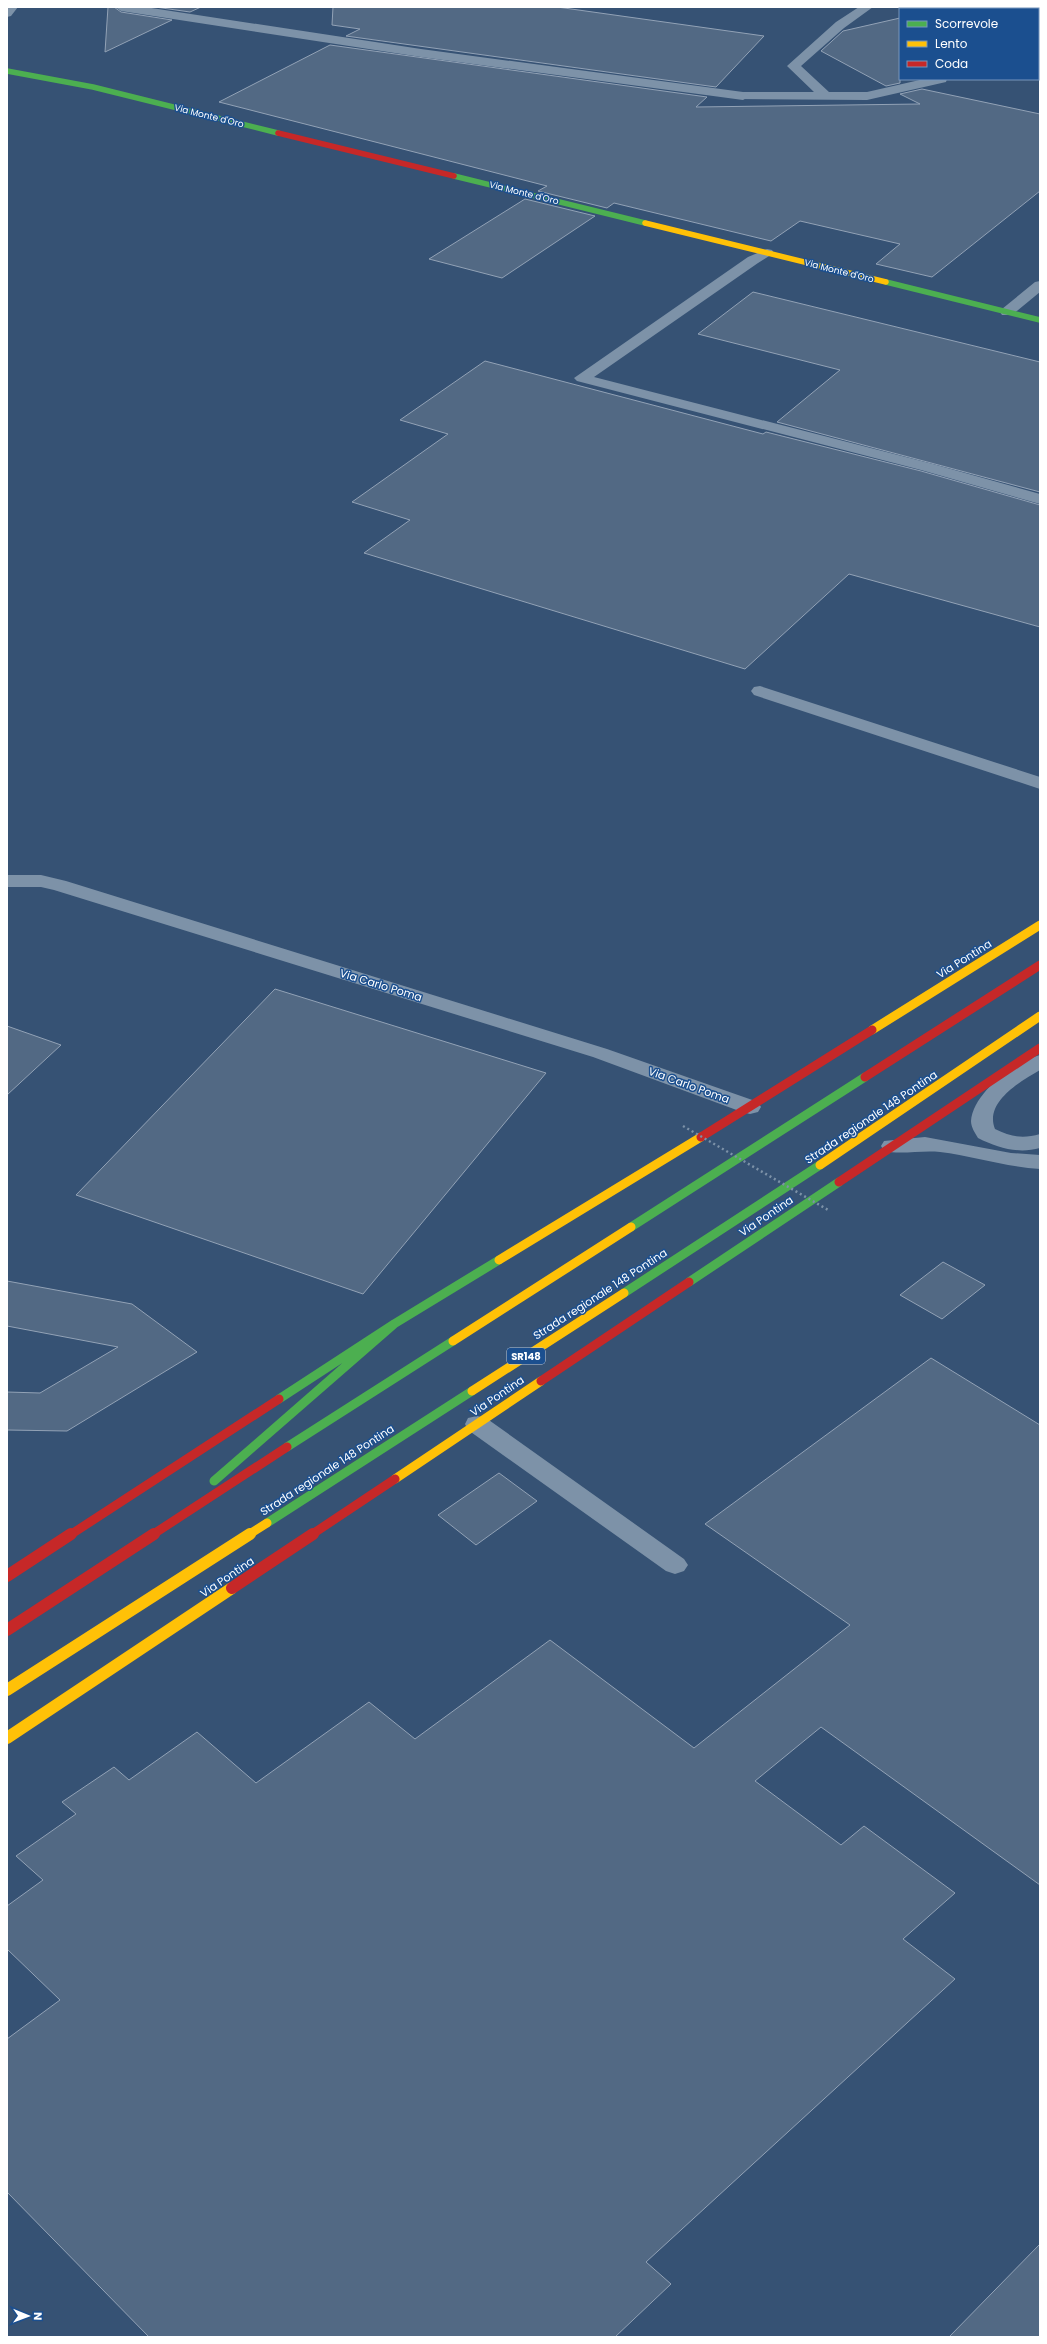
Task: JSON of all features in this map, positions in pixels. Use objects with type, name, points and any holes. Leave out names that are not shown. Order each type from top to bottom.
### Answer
[{"type":"main road","name":"Via Monte d'Oro","points":[[7,71],[93,87],[1040,320]]},
{"type":"main road","name":"Via Pontina","points":[[7,1576],[394,1324],[750,1107],[1040,925]]},
{"type":"main road","points":[[7,1630],[155,1532],[1040,965]]},
{"type":"main road","name":"Strada regionale 148 Pontina","points":[[7,1690],[787,1188],[1040,1016]]},
{"type":"main road","name":"Via Pontina","points":[[7,1738],[1040,1048]]},
{"type":"main road","points":[[155,1532],[394,1324]]},
{"type":"street","points":[[7,12],[12,7]]},
{"type":"street","points":[[121,7],[421,52],[743,96],[867,96],[937,80]]},
{"type":"street","points":[[827,97],[793,66],[840,25],[867,7]]},
{"type":"street","points":[[767,253],[753,260],[582,378],[927,467],[1040,499]]},
{"type":"street","points":[[1007,312],[1040,285]]},
{"type":"street","points":[[760,691],[1040,783]]},
{"type":"street","name":"Via Carlo Poma","points":[[7,881],[41,882],[67,888],[600,1053],[750,1107]]},
{"type":"street","points":[[1040,1061],[1019,1074],[988,1101],[982,1122],[986,1133],[997,1139],[1014,1144],[1032,1144],[1040,1141]]},
{"type":"street","points":[[892,1146],[924,1143],[957,1148],[995,1158],[1022,1162],[1040,1162]]},
{"type":"street","points":[[477,1424],[675,1564]]},
{"type":"path","points":[[683,1126],[830,1211]]},
{"type":"building","points":[[108,7],[114,7],[121,12],[172,20],[105,52]]},
{"type":"building","points":[[155,7],[201,7],[190,12]]},
{"type":"building","points":[[333,7],[557,7],[764,36],[716,87],[346,36],[360,29],[332,25]]},
{"type":"building","points":[[899,18],[900,83],[886,86],[821,51],[843,31]]},
{"type":"building","points":[[330,45],[707,97],[696,107],[920,104],[900,94],[922,89],[1040,114],[1040,191],[932,277],[876,264],[900,244],[800,221],[771,241],[614,203],[607,208],[538,191],[547,186],[219,102]]},
{"type":"building","points":[[525,199],[595,216],[502,278],[429,259]]},
{"type":"building","points":[[753,292],[1040,362],[1040,492],[777,422],[840,370],[698,334]]},
{"type":"building","points":[[485,361],[763,434],[766,432],[921,471],[1040,505],[1040,627],[849,574],[745,669],[364,553],[410,520],[352,502],[448,434],[400,420]]},
{"type":"building","points":[[275,989],[546,1073],[363,1294],[76,1195]]},
{"type":"building","points":[[7,1026],[61,1045],[7,1095]]},
{"type":"building","points":[[943,1262],[985,1285],[942,1319],[900,1295]]},
{"type":"building","points":[[7,1281],[132,1304],[197,1352],[67,1431],[7,1430],[7,1392],[40,1393],[118,1347],[7,1326]]},
{"type":"building","points":[[931,1358],[1040,1425],[1040,1885],[821,1727],[755,1781],[841,1845],[864,1826],[955,1893],[903,1939],[955,1979],[646,2262],[671,2284],[615,2337],[149,2337],[7,2192],[7,2039],[60,2000],[7,1949],[7,1906],[43,1880],[16,1856],[76,1814],[62,1802],[114,1767],[129,1780],[197,1732],[256,1783],[369,1702],[415,1739],[550,1640],[694,1748],[850,1625],[705,1524]]},
{"type":"building","points":[[499,1473],[537,1501],[476,1545],[438,1515]]},
{"type":"building","points":[[1040,2244],[1040,2337],[949,2337]]},
{"type":"traffic: fast","points":[[7,71],[93,87],[278,133]]},
{"type":"traffic: fast","points":[[454,176],[645,223]]},
{"type":"traffic: fast","points":[[886,282],[1040,320]]},
{"type":"traffic: fast","points":[[631,1227],[865,1077]]},
{"type":"traffic: fast","points":[[624,1293],[820,1165]]},
{"type":"traffic: fast","points":[[689,1282],[839,1182]]},
{"type":"traffic: fast","points":[[279,1399],[394,1324],[499,1260]]},
{"type":"traffic: fast","points":[[214,1481],[394,1324]]},
{"type":"traffic: fast","points":[[287,1447],[453,1341]]},
{"type":"traffic: fast","points":[[267,1523],[472,1391]]},
{"type":"traffic: slow","points":[[645,223],[886,282]]},
{"type":"traffic: slow","points":[[872,1030],[1040,925]]},
{"type":"traffic: slow","points":[[820,1165],[1040,1016]]},
{"type":"traffic: slow","points":[[499,1260],[701,1137]]},
{"type":"traffic: slow","points":[[453,1341],[631,1227]]},
{"type":"traffic: slow","points":[[472,1391],[624,1293]]},
{"type":"traffic: slow","points":[[395,1479],[541,1381]]},
{"type":"traffic: slow","points":[[7,1690],[267,1523]]},
{"type":"traffic: slow","points":[[7,1738],[232,1588]]},
{"type":"traffic: jam","points":[[278,133],[454,176]]},
{"type":"traffic: jam","points":[[865,1077],[1040,965]]},
{"type":"traffic: jam","points":[[701,1137],[872,1030]]},
{"type":"traffic: jam","points":[[839,1182],[1040,1048]]},
{"type":"traffic: jam","points":[[541,1381],[689,1282]]},
{"type":"traffic: jam","points":[[7,1576],[279,1399]]},
{"type":"traffic: jam","points":[[7,1630],[287,1447]]},
{"type":"traffic: jam","points":[[232,1588],[395,1479]]}]
